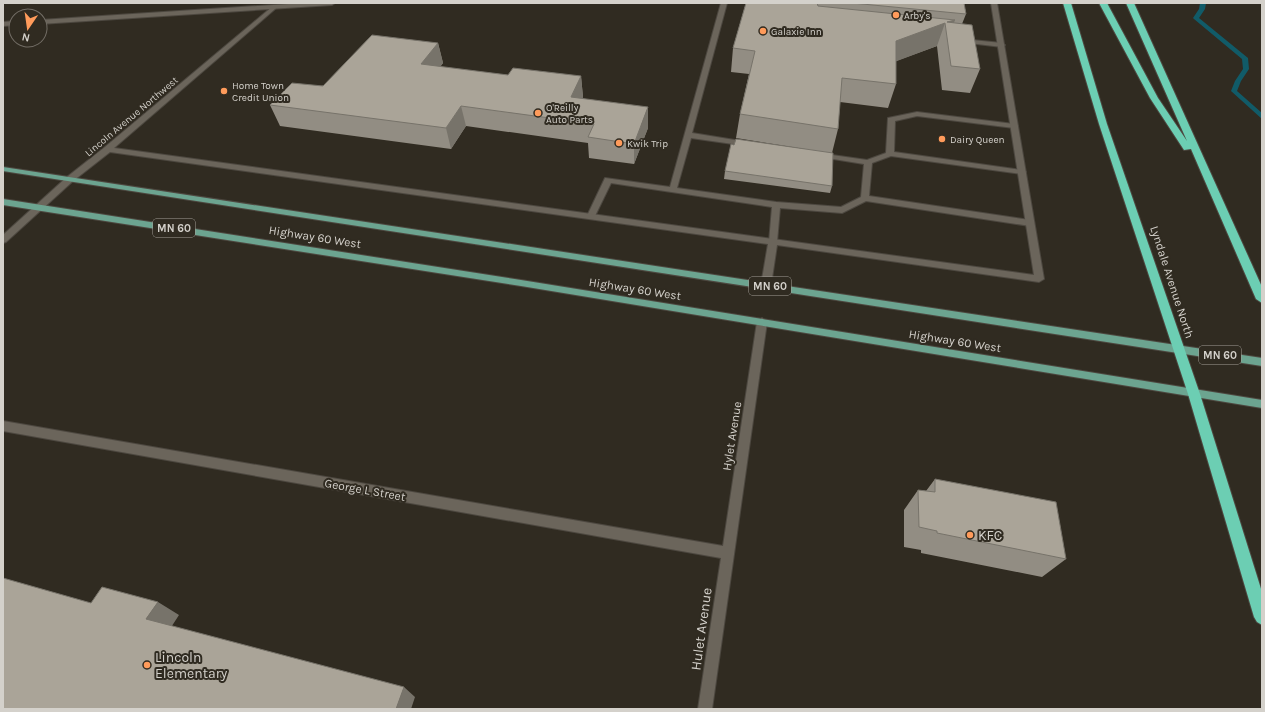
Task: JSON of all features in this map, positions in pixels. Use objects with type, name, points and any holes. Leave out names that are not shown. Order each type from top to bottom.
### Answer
[{"type":"highway","name":"Lyndale Avenue North","points":[[1067,3],[1103,124],[1194,394],[1262,617]]},
{"type":"highway","points":[[1103,3],[1154,98],[1207,177]]},
{"type":"highway","points":[[1130,3],[1262,299]]},
{"type":"main road","name":"Highway 60 West","points":[[3,168],[1262,362]]},
{"type":"main road","name":"Highway 60 West","points":[[3,202],[762,322],[1262,404]]},
{"type":"street","points":[[48,22],[332,3]]},
{"type":"street","points":[[673,189],[724,3]]},
{"type":"street","points":[[108,149],[1039,279],[994,3]]},
{"type":"street","name":"Lincoln Avenue Northwest","points":[[3,240],[70,178],[108,149],[273,8]]},
{"type":"street","points":[[955,40],[1002,45]]},
{"type":"street","points":[[890,154],[891,120],[917,114],[1014,126]]},
{"type":"street","points":[[688,136],[758,146]]},
{"type":"street","points":[[813,154],[868,162],[890,154],[1022,172]]},
{"type":"street","points":[[865,198],[868,162]]},
{"type":"street","points":[[591,216],[608,180],[776,205],[842,210],[865,198],[1030,223]]},
{"type":"street","points":[[766,285],[773,242],[776,205]]},
{"type":"street","name":"Hylet Avenue","points":[[728,554],[762,322]]},
{"type":"street","name":"George L Street","points":[[3,426],[728,554]]},
{"type":"street","name":"Hulet Avenue","points":[[705,709],[728,554]]},
{"type":"building","points":[[746,3],[817,3],[818,6],[955,20],[947,22],[972,25],[980,69],[951,66],[945,23],[896,41],[896,84],[842,78],[838,129],[740,114],[755,51],[733,48]]},
{"type":"building","points":[[852,3],[964,3],[966,14]]},
{"type":"building","points":[[372,35],[438,43],[421,64],[508,75],[513,68],[581,76],[571,97],[648,107],[634,144],[588,137],[594,124],[461,106],[446,128],[270,105],[292,83],[323,86]]},
{"type":"building","points":[[736,139],[833,153],[832,186],[725,171],[731,144],[734,145]]},
{"type":"building","points":[[935,479],[1056,502],[1066,559],[937,533],[937,531],[919,527],[918,490],[935,492]]},
{"type":"building","name":"Lincoln Elementary","points":[[3,578],[91,603],[102,587],[158,602],[146,619],[404,687],[396,709],[3,709]]},
{"type":"waterway","points":[[1203,3],[1202,9],[1196,18],[1245,58],[1246,69],[1238,81],[1234,91],[1262,117]]},
{"type":"place","name":"Arby's","points":[[896,15]]},
{"type":"place","name":"Galaxie Inn","points":[[763,31]]},
{"type":"place","name":"Home Town Credit Union","points":[[224,91]]},
{"type":"place","name":"O'Reilly Auto Parts","points":[[538,113]]},
{"type":"place","name":"Dairy Queen","points":[[942,139]]},
{"type":"place","name":"Kwik Trip","points":[[619,143]]},
{"type":"place","name":"KFC","points":[[970,535]]},
{"type":"place","name":"Lincoln Elementary","points":[[147,665]]}]
